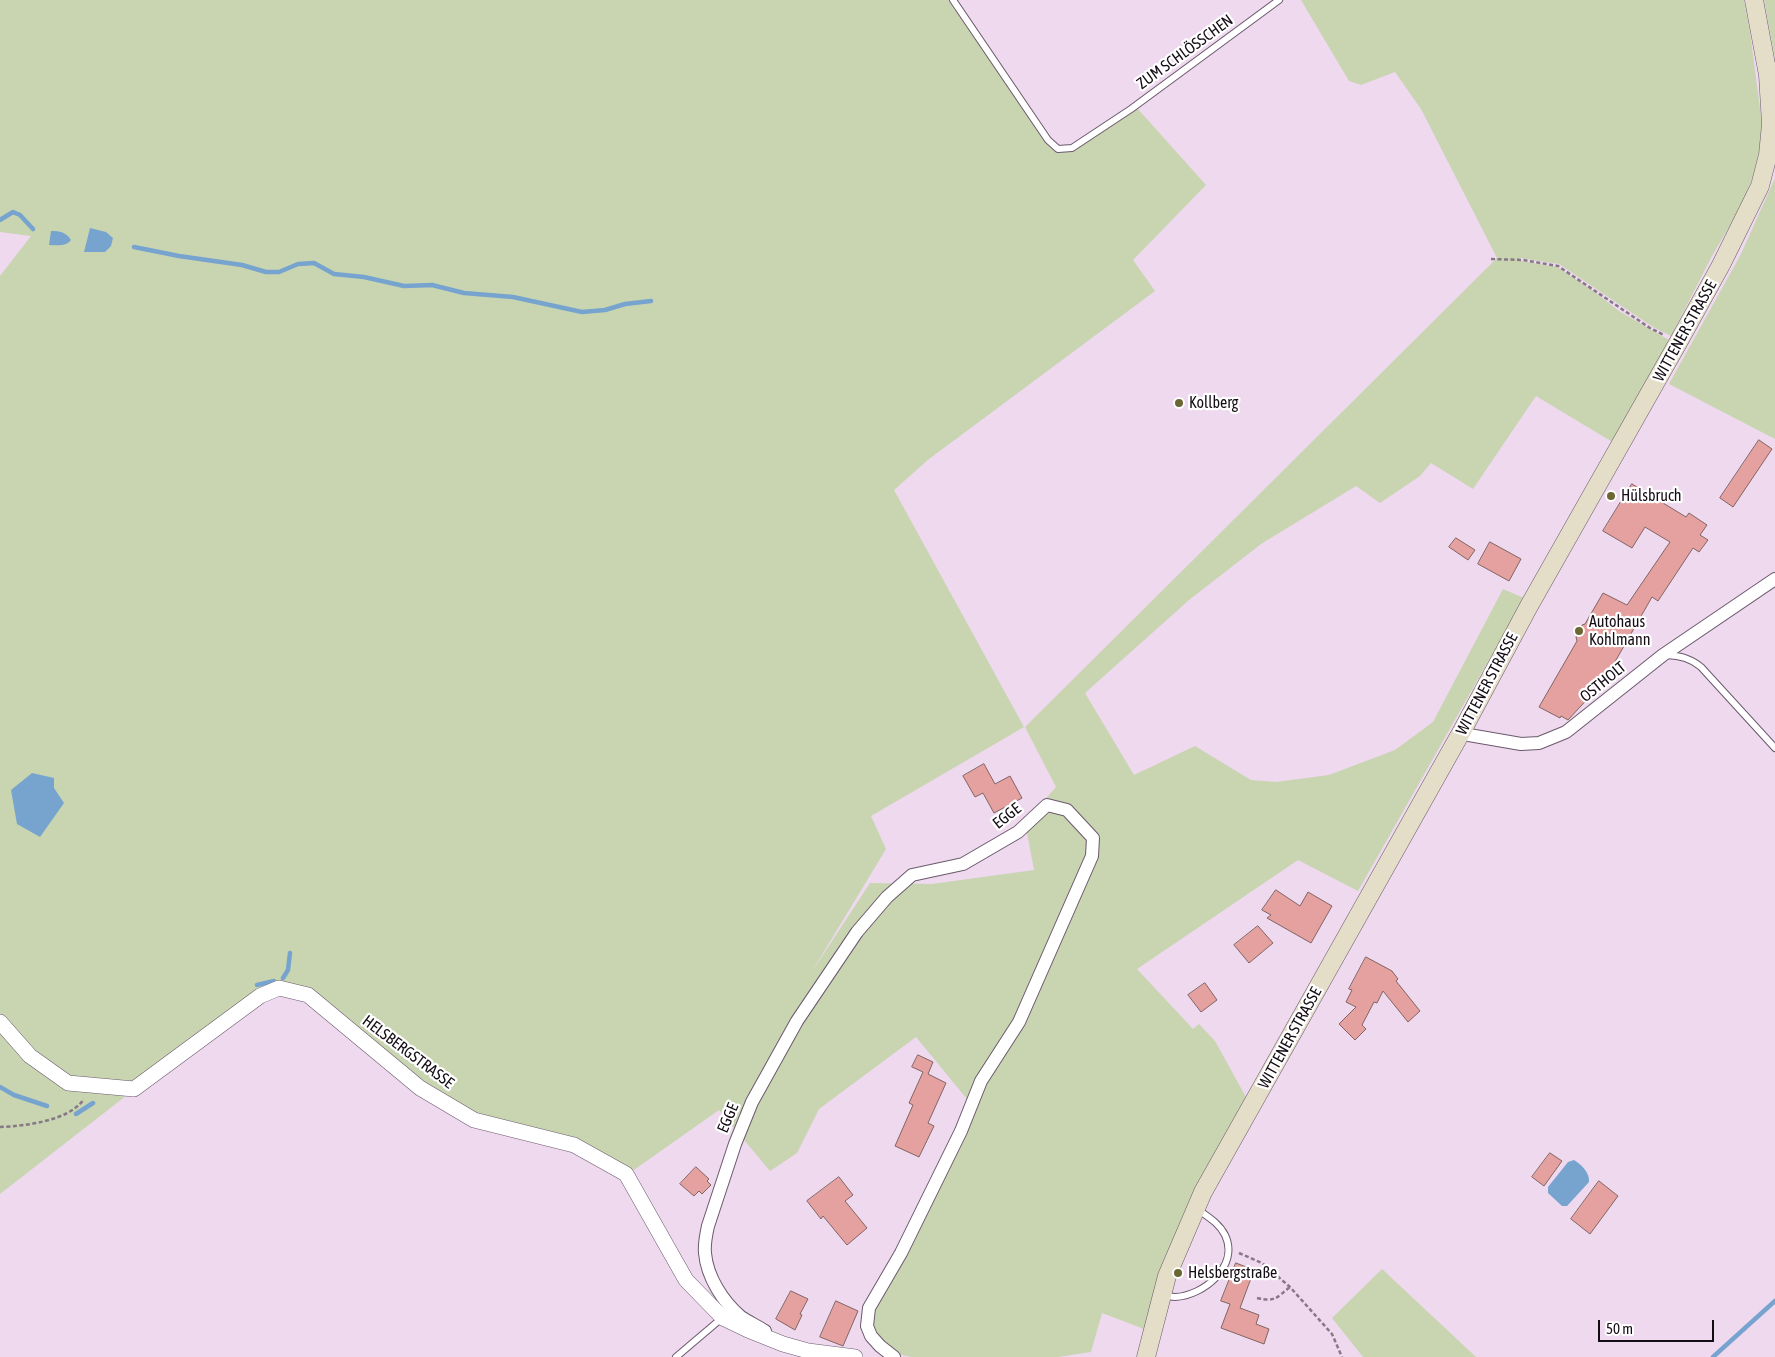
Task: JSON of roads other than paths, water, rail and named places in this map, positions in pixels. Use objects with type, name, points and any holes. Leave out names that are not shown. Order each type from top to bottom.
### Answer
[{"type":"main road","name":"WITTENER STRASSE","points":[[1146,1357],[1168,1276],[1208,1183],[1462,731],[1529,606],[1722,265],[1760,186],[1768,155],[1771,124],[1768,75],[1754,0]]},
{"type":"street","name":"OSTHOLT","points":[[1462,731],[1469,735],[1521,744],[1547,741],[1566,732],[1662,654],[1775,579]]},
{"type":"street","name":"EGGE","points":[[783,1344],[740,1316],[714,1283],[704,1252],[708,1226],[720,1186],[752,1102],[797,1021],[858,932],[887,897],[912,875],[963,864],[987,851],[1018,832],[1047,804],[1067,810],[1093,838],[1092,856],[1019,1022],[982,1081],[961,1131],[905,1245],[869,1308],[867,1326],[871,1336],[894,1357]]},
{"type":"street","name":"HELSBERGSTRASSE","points":[[0,1022],[30,1056],[68,1084],[134,1089],[260,996],[279,988],[308,995],[420,1088],[474,1120],[574,1144],[626,1174],[686,1280],[723,1318],[783,1344],[808,1351],[854,1357]]},
{"type":"lane","name":"ZUM SCHLÖSSCHEN","points":[[953,0],[1048,140],[1058,149],[1072,148],[1130,109],[1279,0]]},
{"type":"lane","points":[[1662,654],[1682,656],[1693,660],[1775,748]]},
{"type":"lane","points":[[1162,1294],[1174,1297],[1195,1292],[1214,1281],[1225,1264],[1228,1249],[1225,1236],[1216,1222],[1196,1208]]},
{"type":"lane","points":[[676,1357],[723,1318]]},
{"type":"water","points":[[90,228],[106,232],[113,238],[111,246],[105,252],[84,252]]},
{"type":"water","points":[[51,231],[62,232],[71,240],[64,245],[49,245]]},
{"type":"water","points":[[32,773],[54,778],[54,788],[64,803],[40,837],[17,824],[11,790]]},
{"type":"water","points":[[1574,1160],[1585,1170],[1589,1182],[1567,1206],[1562,1206],[1548,1193],[1548,1187],[1568,1162]]},
{"type":"waterway","points":[[0,220],[13,212],[20,215],[33,229]]},
{"type":"waterway","points":[[134,247],[242,265],[266,272],[279,272],[298,264],[314,263],[334,274],[364,277],[404,286],[432,285],[464,293],[513,297],[582,312],[605,310],[625,304],[651,301]]},
{"type":"waterway","points":[[283,978],[288,970],[290,953]]},
{"type":"waterway","points":[[257,985],[274,981]]},
{"type":"waterway","points":[[0,1087],[14,1095],[47,1106]]},
{"type":"waterway","points":[[76,1114],[93,1103]]},
{"type":"waterway","points":[[1713,1357],[1775,1301]]},
{"type":"place","name":"Kollberg","points":[[1179,403]]},
{"type":"place","name":"Hülsbruch","points":[[1611,496]]},
{"type":"place","name":"Autohaus Kohlmann","points":[[1579,631]]},
{"type":"place","name":"Helsbergstraße","points":[[1178,1273]]}]
